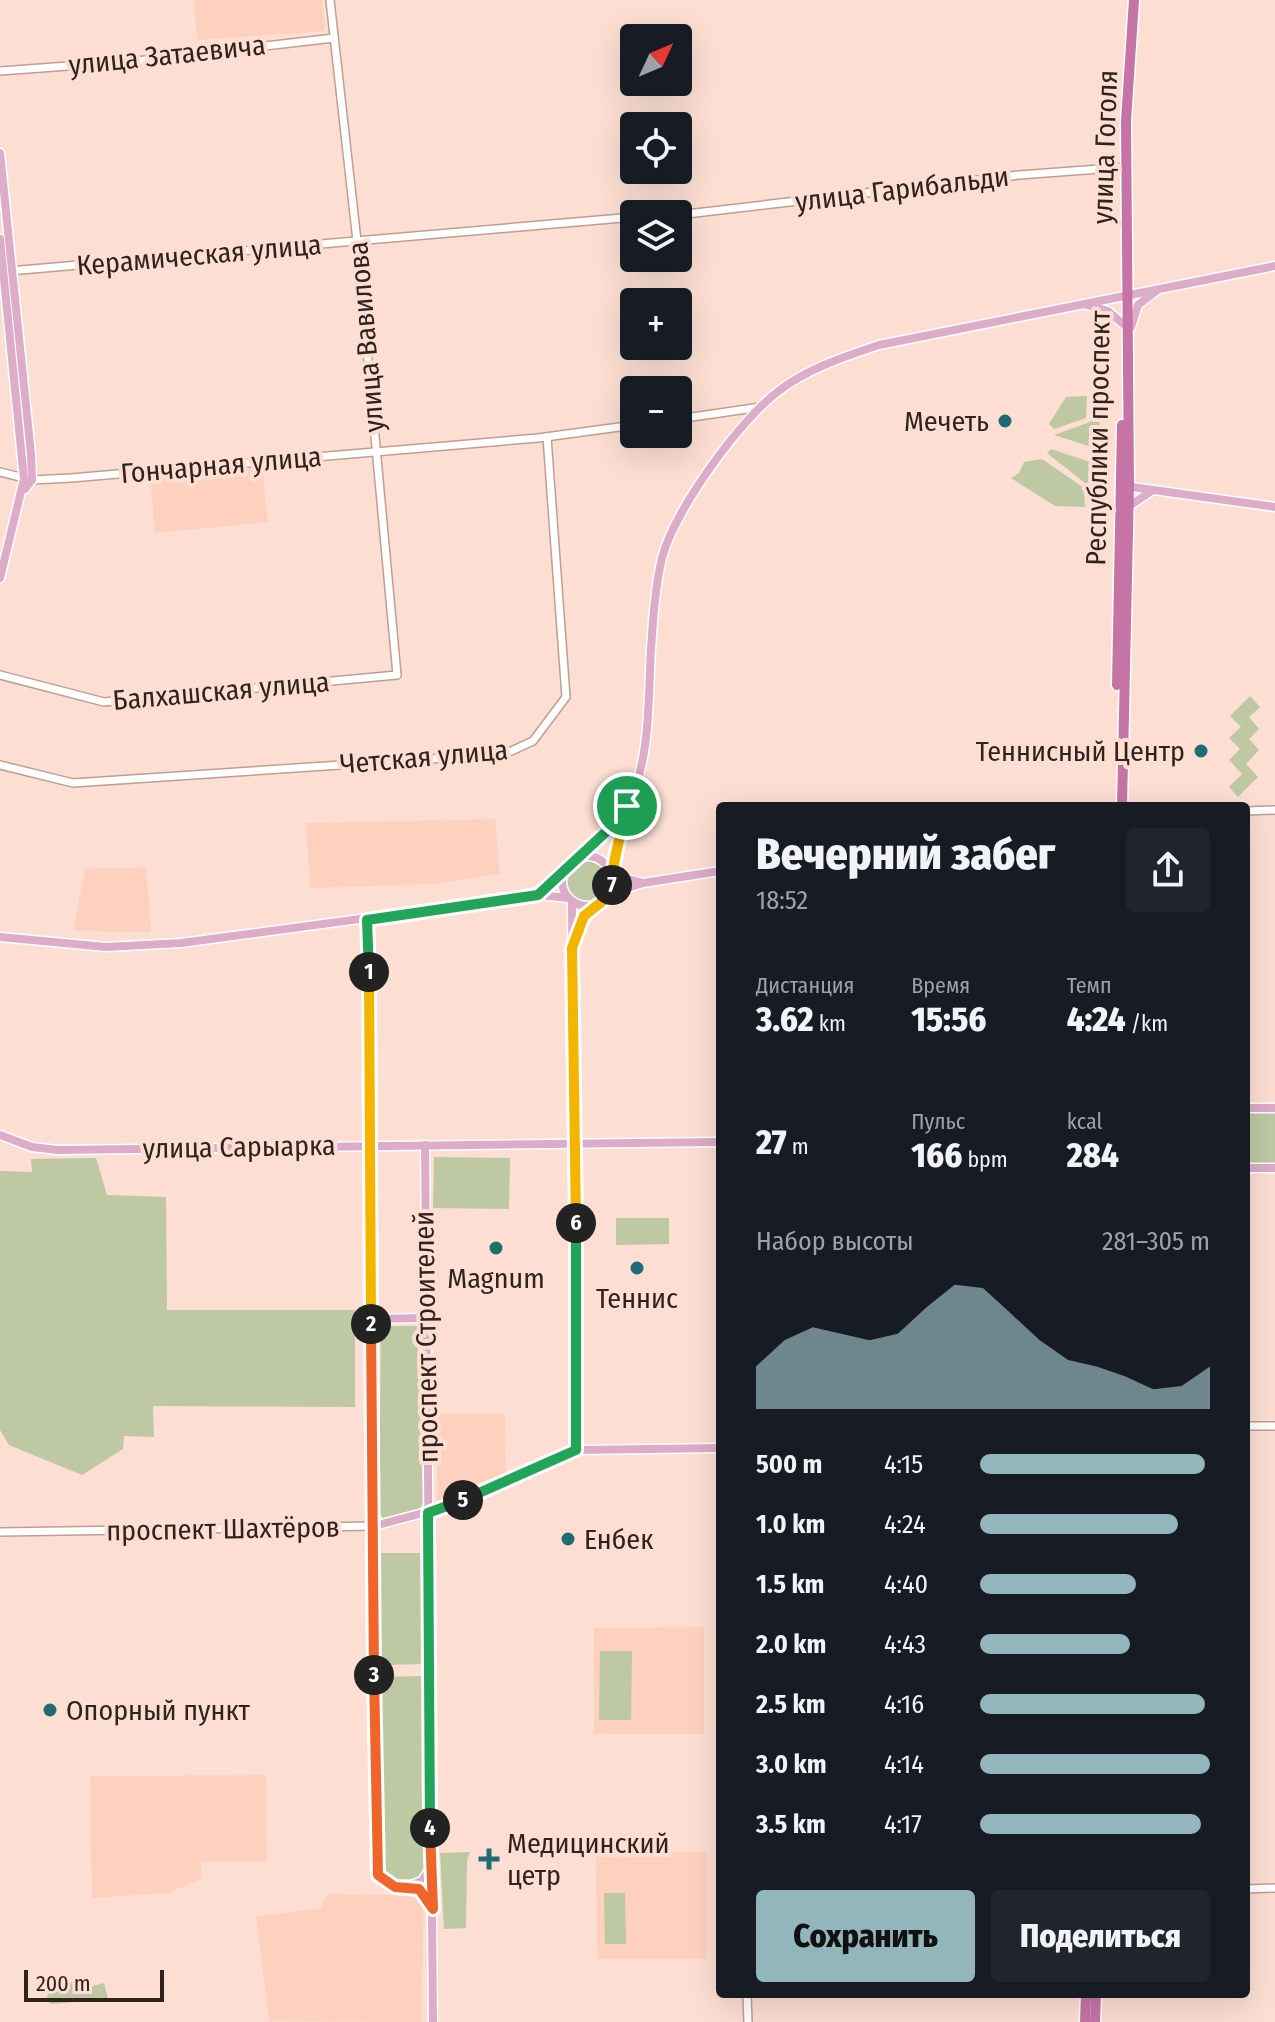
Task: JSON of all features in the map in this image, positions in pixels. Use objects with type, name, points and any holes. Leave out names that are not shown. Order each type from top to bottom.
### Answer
[{"type":"highway","name":"улица Гоголя","points":[[1126,295],[1126,167],[1134,0]]},
{"type":"highway","name":"Республики проспект","points":[[1115,802],[1126,483],[1126,295]]},
{"type":"highway","name":"Республики проспект","points":[[1122,802],[1126,483]]},
{"type":"highway","points":[[1085,2022],[1086,1998]]},
{"type":"highway","points":[[1095,2022],[1096,1998]]},
{"type":"main road","points":[[0,153],[28,479],[0,578]]},
{"type":"main road","points":[[0,239],[8,271]]},
{"type":"main road","points":[[608,895],[627,806],[640,766],[662,557],[688,501],[761,407],[778,392],[823,365],[879,345],[1275,266]]},
{"type":"main road","points":[[1078,304],[1103,308],[1126,328],[1138,305],[1163,288]]},
{"type":"main road","points":[[1126,483],[1153,490],[1275,507]]},
{"type":"main road","points":[[1128,507],[1142,494],[1153,490]]},
{"type":"main road","points":[[538,895],[608,830],[627,806]]},
{"type":"main road","points":[[569,863],[592,856],[611,873],[643,883]]},
{"type":"main road","points":[[569,863],[562,883],[570,900],[572,948],[576,1450]]},
{"type":"main road","points":[[572,948],[584,916],[608,895],[643,883],[716,872]]},
{"type":"main road","points":[[0,937],[126,947],[367,920],[538,895],[570,900],[585,906],[599,903]]},
{"type":"main road","points":[[1250,1108],[1275,1108]]},
{"type":"main road","name":"улица Сарыарка","points":[[0,1135],[32,1147],[58,1150],[716,1142]]},
{"type":"main road","name":"проспект Строителей","points":[[425,1145],[433,2022]]},
{"type":"main road","name":"проспект Строителей","points":[[369,1146],[378,1875],[395,1887],[425,1892],[433,1909]]},
{"type":"main road","points":[[1250,1168],[1275,1168]]},
{"type":"main road","points":[[371,1319],[425,1318]]},
{"type":"main road","name":"проспект Шахтёров","points":[[374,1526],[428,1513],[576,1450],[716,1448]]},
{"type":"main road","points":[[404,1888],[422,1881],[431,1865]]},
{"type":"street","name":"улица Вавилова","points":[[330,0],[357,241],[397,675]]},
{"type":"street","name":"улица Затаевича","points":[[0,71],[136,61],[334,38]]},
{"type":"street","name":"улица Гарибальди","points":[[692,213],[1019,175],[1126,167]]},
{"type":"street","name":"Керамическая улица","points":[[8,271],[520,224],[620,218]]},
{"type":"street","points":[[692,417],[761,407]]},
{"type":"street","name":"Гончарная улица","points":[[0,472],[28,479],[547,437],[620,427]]},
{"type":"street","name":"Четская улица","points":[[0,765],[73,783],[505,754],[525,747],[566,697],[547,437]]},
{"type":"street","name":"Балхашская улица","points":[[0,675],[104,702],[397,675]]},
{"type":"street","points":[[1250,811],[1275,810]]},
{"type":"street","points":[[367,920],[369,1146]]},
{"type":"street","points":[[1250,1426],[1275,1426]]},
{"type":"street","name":"проспект Шахтёров","points":[[0,1532],[374,1526]]},
{"type":"street","points":[[1250,1889],[1275,1888]]},
{"type":"street","points":[[747,1998],[748,2022]]},
{"type":"shaded area","points":[[194,0],[322,0],[325,31],[197,40]]},
{"type":"shaded area","points":[[262,466],[268,522],[155,533],[150,476]]},
{"type":"shaded area","points":[[495,819],[500,874],[433,884],[310,888],[306,823]]},
{"type":"shaded area","points":[[146,867],[151,932],[73,931],[85,869]]},
{"type":"shaded area","points":[[438,1414],[505,1414],[506,1472],[437,1501]]},
{"type":"shaded area","points":[[704,1627],[704,1734],[594,1734],[594,1628]]},
{"type":"shaded area","points":[[266,1775],[267,1861],[201,1862],[201,1879],[168,1893],[92,1898],[90,1776]]},
{"type":"shaded area","points":[[596,1852],[707,1852],[707,1959],[597,1959]]},
{"type":"shaded area","points":[[327,1894],[424,1895],[421,2022],[269,2021],[256,1917],[321,1908]]},
{"type":"green space","points":[[1087,396],[1086,418],[1054,429],[1049,424],[1066,397]]},
{"type":"green space","points":[[1090,396],[1101,397],[1098,449],[1054,435],[1090,422]]},
{"type":"green space","points":[[1051,449],[1099,465],[1099,504],[1091,505],[1090,487],[1047,453]]},
{"type":"green space","points":[[1042,459],[1084,488],[1085,507],[1055,506],[1011,478],[1019,473],[1024,462]]},
{"type":"green space","points":[[1250,696],[1260,707],[1249,717],[1259,729],[1249,739],[1259,750],[1246,764],[1258,777],[1238,797],[1229,787],[1242,774],[1229,760],[1240,749],[1229,738],[1241,727],[1230,716]]},
{"type":"green space","points":[[587,861],[601,867],[607,881],[601,895],[587,901],[573,895],[567,881],[573,867]]},
{"type":"green space","points":[[1250,1113],[1275,1113],[1275,1165],[1250,1165]]},
{"type":"green space","points":[[434,1157],[510,1158],[509,1209],[433,1208]]},
{"type":"green space","points":[[96,1158],[107,1195],[166,1197],[167,1310],[355,1310],[355,1407],[153,1406],[154,1437],[124,1436],[123,1449],[82,1475],[9,1445],[0,1430],[0,1171],[32,1172],[31,1159]]},
{"type":"green space","points":[[616,1218],[669,1218],[669,1244],[616,1245]]},
{"type":"green space","points":[[381,1326],[417,1326],[423,1502],[419,1510],[383,1518],[379,1513]]},
{"type":"green space","points":[[378,1553],[425,1553],[426,1664],[379,1665]]},
{"type":"green space","points":[[600,1651],[632,1651],[631,1720],[599,1720]]},
{"type":"green space","points":[[423,1676],[427,1865],[418,1879],[393,1879],[385,1873],[380,1677]]},
{"type":"green space","points":[[470,1852],[467,1861],[466,1928],[444,1929],[440,1853]]},
{"type":"green space","points":[[604,1893],[625,1893],[626,1944],[605,1944]]},
{"type":"green space","points":[[78,1982],[85,1988],[104,1983],[108,1999],[52,2004],[46,2001],[51,1984]]},
{"type":"place","name":"Мечеть","points":[[1005,421]]},
{"type":"place","name":"Теннисный Центр","points":[[1201,751]]},
{"type":"place","name":"Magnum","points":[[496,1248]]},
{"type":"place","name":"Теннис","points":[[637,1268]]},
{"type":"place","name":"Енбек","points":[[568,1539]]},
{"type":"place","name":"Опорный пункт","points":[[50,1710]]},
{"type":"place","name":"Медицинский цетр","points":[[489,1859]]},
{"type":"route","points":[[627,806],[611,871],[611,888],[604,900],[584,916],[572,948],[578,1362],[576,1450],[428,1513],[433,1909],[425,1892],[395,1887],[378,1875],[367,920],[538,895],[618,820],[627,806]]}]
